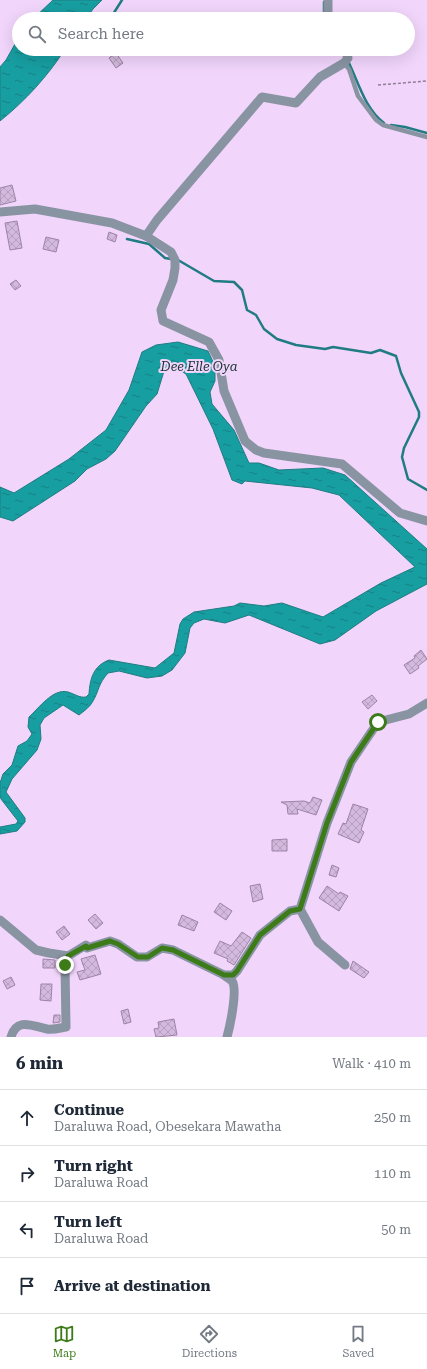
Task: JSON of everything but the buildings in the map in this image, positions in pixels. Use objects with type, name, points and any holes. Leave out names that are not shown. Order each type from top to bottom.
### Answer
[{"type":"street","points":[[328,0],[328,12]]},
{"type":"street","points":[[146,236],[157,220],[262,97],[296,103],[320,77],[344,63],[348,58],[347,56]]},
{"type":"street","points":[[0,212],[35,209],[112,223],[146,236],[171,252],[175,260],[173,280],[161,310],[163,322],[209,342],[218,360],[224,391],[245,441],[256,450],[264,453],[342,464],[400,513],[427,521]]},
{"type":"street","points":[[344,965],[318,942],[300,909],[327,823],[351,762],[378,722],[409,714],[427,703]]},
{"type":"street","points":[[224,975],[233,975],[237,971],[260,935],[290,911],[300,909]]},
{"type":"street","points":[[0,920],[36,950],[68,956],[86,946],[87,948],[110,941],[118,944],[138,957],[148,957],[162,948],[173,950],[224,975],[231,980],[234,987],[228,1037]]},
{"type":"street","points":[[10,1037],[13,1029],[18,1025],[32,1024],[49,1029],[66,1027],[65,965],[68,956]]},
{"type":"lane","points":[[344,63],[349,69],[358,96],[376,120],[383,125],[427,136]]},
{"type":"path","points":[[378,85],[427,81]]},
{"type":"water","points":[[53,0],[102,0],[91,12],[40,12]]},
{"type":"water","points":[[12,49],[12,56],[60,56],[36,88],[0,121],[0,67]]},
{"type":"water","name":"Dee Elle Oya","points":[[178,342],[208,351],[215,366],[215,381],[210,392],[212,404],[234,430],[249,463],[259,463],[279,470],[323,468],[345,475],[427,549],[427,584],[376,611],[335,640],[320,644],[249,615],[225,623],[204,619],[194,623],[190,628],[185,653],[172,670],[162,676],[147,678],[119,671],[108,673],[100,684],[92,703],[79,715],[63,705],[44,718],[40,725],[41,739],[37,750],[12,779],[6,792],[25,818],[25,822],[17,831],[0,834],[0,827],[16,824],[18,821],[1,799],[0,783],[3,774],[12,765],[18,746],[27,741],[32,734],[28,727],[29,717],[52,696],[57,693],[68,692],[81,697],[86,697],[89,694],[90,683],[96,669],[109,660],[155,668],[174,653],[180,624],[183,619],[194,612],[234,606],[240,603],[264,606],[282,603],[323,617],[381,583],[415,567],[339,495],[312,488],[245,481],[242,484],[232,480],[213,429],[186,374],[176,368],[165,368],[157,394],[146,406],[115,451],[106,459],[87,469],[75,481],[13,521],[0,517],[0,487],[14,493],[69,459],[106,430],[129,390],[142,352],[156,345]]},
{"type":"waterway","points":[[114,12],[122,0]]},
{"type":"waterway","points":[[324,2],[324,12]]},
{"type":"waterway","points":[[348,61],[367,103],[377,117],[384,123]]},
{"type":"waterway","points":[[391,125],[427,133]]},
{"type":"waterway","points":[[127,239],[149,244],[165,258],[171,259]]},
{"type":"waterway","points":[[178,260],[214,281],[234,282],[242,290],[247,310],[256,315],[264,329],[277,339],[296,345],[325,349],[333,347],[371,353],[380,350],[396,356],[401,373],[419,412],[419,417],[404,448],[402,457],[408,479],[427,490]]},
{"type":"route","points":[[65,965],[68,956],[86,946],[87,948],[110,941],[118,944],[138,957],[148,957],[162,948],[173,950],[224,975],[233,975],[260,935],[290,911],[300,909],[327,823],[351,762],[378,722]]}]
